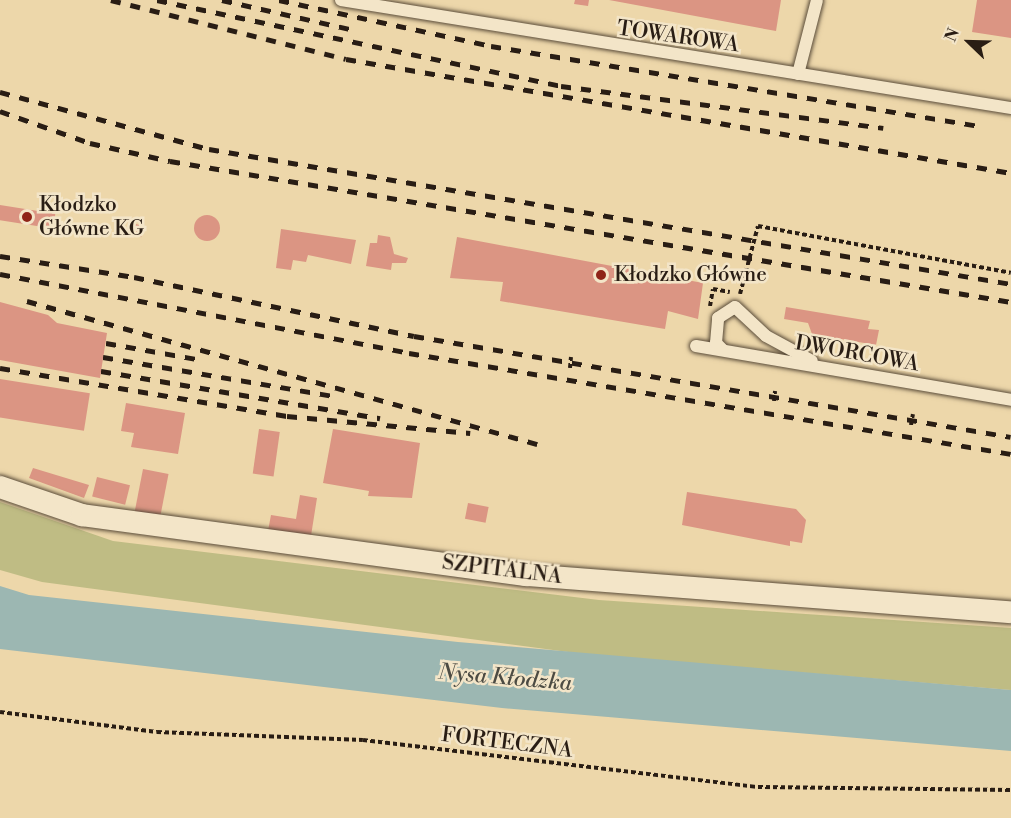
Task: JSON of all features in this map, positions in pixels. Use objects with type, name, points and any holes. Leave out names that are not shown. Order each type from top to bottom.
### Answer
[{"type":"street","name":"SZPITALNA","points":[[0,487],[82,515],[526,575],[1011,612]]},
{"type":"lane","name":"TOWAROWA","points":[[341,0],[1011,108]]},
{"type":"lane","points":[[798,74],[817,0]]},
{"type":"lane","points":[[723,350],[716,343],[718,318],[721,310],[735,307],[782,347],[836,370]]},
{"type":"lane","name":"DWORCOWA","points":[[696,346],[1011,400]]},
{"type":"path","points":[[740,294],[754,225],[807,234],[806,239],[1011,273]]},
{"type":"path","points":[[570,368],[571,357]]},
{"type":"path","points":[[774,402],[775,391]]},
{"type":"path","points":[[911,424],[913,414]]},
{"type":"path","name":"FORTECZNA","points":[[0,712],[157,732],[363,740],[758,787],[1011,790]]},
{"type":"shaded area","points":[[0,502],[113,541],[599,600],[1011,628],[1011,690],[591,655],[42,582],[0,570]]},
{"type":"water","name":"Nysa Kłodzka","points":[[0,586],[29,595],[458,642],[1011,690],[1011,751],[502,708],[0,649]]},
{"type":"building","points":[[575,0],[589,0],[588,6],[574,4]]},
{"type":"building","points":[[609,0],[781,0],[776,31]]},
{"type":"building","points":[[977,0],[1011,0],[1011,38],[972,32]]},
{"type":"building","name":"Kłodzko Główne KG","points":[[0,205],[55,214],[53,229],[0,220]]},
{"type":"building","points":[[207,215],[216,219],[220,228],[216,237],[207,241],[198,237],[194,228],[198,219]]},
{"type":"building","points":[[136,224],[145,227],[141,237],[133,234]]},
{"type":"building","points":[[281,229],[356,240],[351,264],[308,255],[306,262],[293,260],[291,270],[276,268]]},
{"type":"building","points":[[378,235],[390,237],[394,254],[408,258],[406,263],[392,263],[391,270],[366,266],[370,243],[377,243]]},
{"type":"building","points":[[457,237],[703,283],[698,319],[668,311],[665,329],[500,301],[503,282],[450,278]]},
{"type":"building","points":[[0,302],[48,315],[57,323],[107,333],[100,378],[0,360]]},
{"type":"building","points":[[786,307],[870,321],[868,329],[879,330],[876,345],[812,334],[808,323],[784,319]]},
{"type":"building","points":[[0,379],[90,393],[84,431],[0,417]]},
{"type":"building","points":[[126,403],[185,413],[178,454],[131,447],[134,433],[121,431]]},
{"type":"building","points":[[259,429],[280,432],[274,476],[253,474]]},
{"type":"building","points":[[333,429],[420,443],[412,498],[368,496],[369,491],[323,483]]},
{"type":"building","points":[[33,468],[89,485],[84,498],[29,478]]},
{"type":"building","points":[[143,469],[169,474],[160,517],[135,512]]},
{"type":"building","points":[[97,477],[130,485],[125,505],[92,496]]},
{"type":"building","points":[[687,492],[796,509],[806,520],[802,543],[790,541],[790,546],[682,525]]},
{"type":"building","points":[[300,495],[317,498],[310,542],[267,536],[271,515],[296,519]]},
{"type":"building","points":[[468,503],[489,507],[486,523],[465,519]]},
{"type":"railway","points":[[111,0],[346,59],[1011,173]]},
{"type":"railway","points":[[157,0],[561,86],[883,128]]},
{"type":"railway","points":[[222,0],[354,30]]},
{"type":"railway","points":[[279,0],[491,46],[976,125]]},
{"type":"railway","points":[[0,92],[209,149],[1011,284]]},
{"type":"railway","points":[[0,111],[90,143],[170,161],[1011,302]]},
{"type":"railway","points":[[0,256],[134,277],[414,336],[1011,437]]},
{"type":"railway","points":[[0,274],[409,353],[1011,454]]},
{"type":"railway","points":[[27,301],[537,444]]},
{"type":"railway","points":[[106,343],[202,360]]},
{"type":"railway","points":[[103,357],[333,396]]},
{"type":"railway","points":[[0,368],[287,416],[470,433]]},
{"type":"railway","points":[[101,371],[380,418]]},
{"type":"place","name":"Kłodzko Główne KG","points":[[27,217]]},
{"type":"place","name":"Kłodzko Główne","points":[[601,275]]}]
